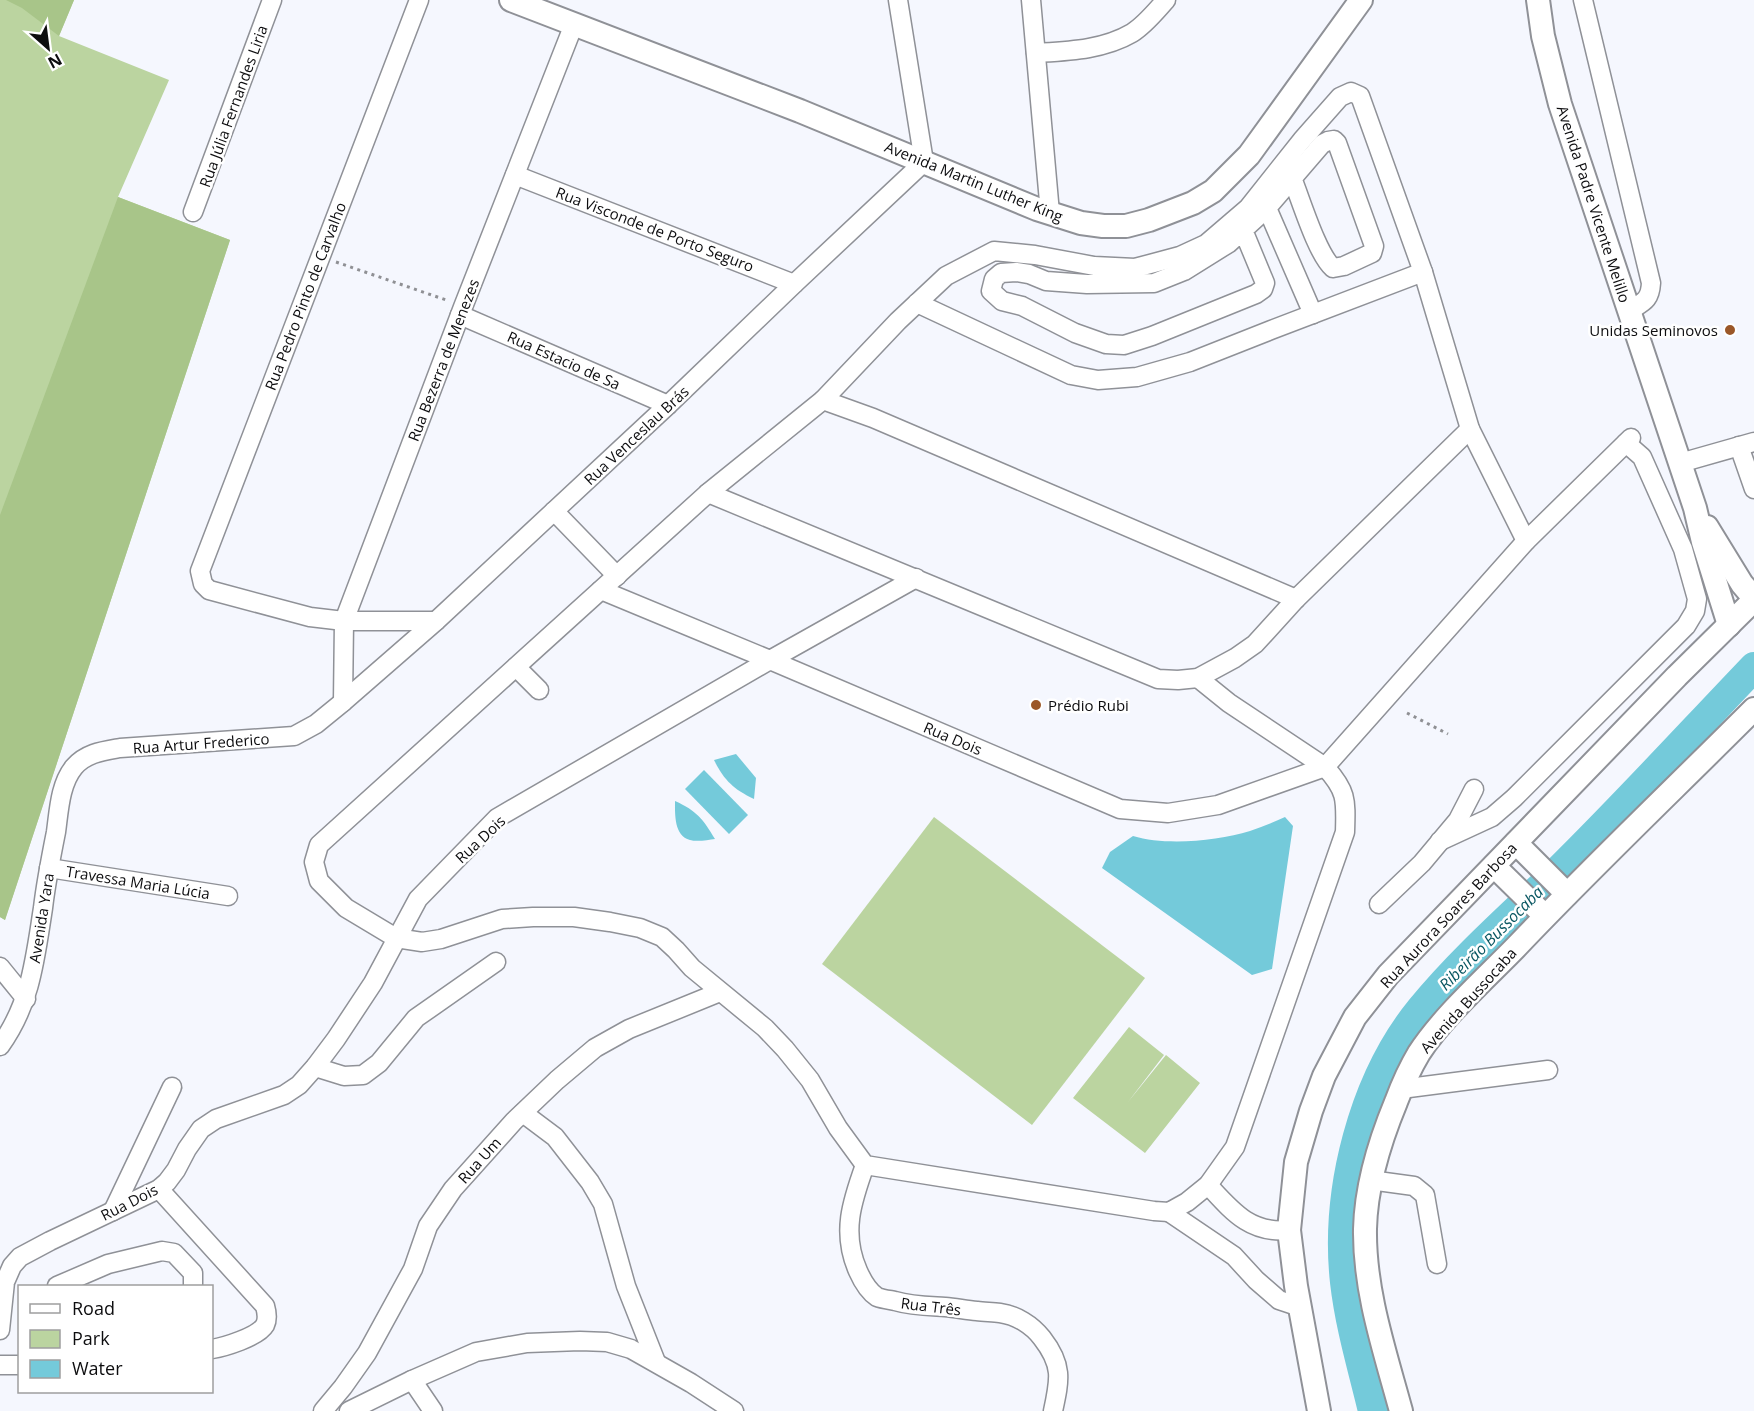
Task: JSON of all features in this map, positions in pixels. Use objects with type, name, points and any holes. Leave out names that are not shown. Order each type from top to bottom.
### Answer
[{"type":"main road","name":"Avenida Martin Luther King","points":[[512,0],[800,111],[1050,213],[1081,223],[1103,226],[1126,226],[1171,212],[1213,191],[1249,155],[1361,0]]},
{"type":"main road","name":"Avenida Padre Vicente Melillo","points":[[1538,0],[1543,36],[1560,104],[1695,508],[1729,625]]},
{"type":"main road","name":"Avenida Padre Vicente Melillo","points":[[1695,508],[1742,584],[1754,599]]},
{"type":"main road","name":"Rua Aurora Soares Barbosa","points":[[1319,1411],[1299,1307],[1289,1230],[1296,1162],[1324,1076],[1344,1036],[1355,1017],[1388,975],[1522,850],[1754,599]]},
{"type":"main road","name":"Avenida Bussocaba","points":[[1401,1411],[1378,1324],[1368,1273],[1365,1229],[1370,1180],[1382,1138],[1401,1089],[1419,1053],[1448,1017],[1542,913],[1754,709]]},
{"type":"main road","points":[[1522,850],[1564,891]]},
{"type":"main road","points":[[1498,870],[1542,913]]},
{"type":"street","name":"Rua Júlia Fernandes Liria","points":[[193,212],[272,0]]},
{"type":"street","name":"Rua Pedro Pinto de Carvalho","points":[[344,621],[310,617],[209,590],[203,584],[200,572],[419,0]]},
{"type":"street","points":[[897,0],[924,162]]},
{"type":"street","points":[[1031,0],[1050,213]]},
{"type":"street","points":[[1036,52],[1079,50],[1114,42],[1134,32],[1166,0]]},
{"type":"street","points":[[1582,0],[1651,283],[1650,294],[1646,300],[1629,311]]},
{"type":"street","name":"Rua Bezerra de Menezes","points":[[344,702],[344,621],[574,24]]},
{"type":"street","points":[[1299,1307],[1279,1300],[1234,1256],[1169,1212],[1143,1210],[865,1165],[838,1128],[810,1080],[785,1049],[765,1028],[692,968],[662,938],[640,928],[574,917],[502,919],[441,939],[422,942],[396,938],[346,908],[319,881],[314,862],[319,845],[708,493],[823,400],[898,321],[946,276],[994,251],[1035,255],[1094,266],[1135,268],[1180,256],[1206,244],[1248,208],[1302,140],[1340,97],[1351,92],[1360,96],[1423,272],[1470,429],[1526,541]]},
{"type":"street","points":[[1243,230],[1265,284],[1263,289],[1204,315],[1124,345],[1106,344],[1075,333],[1022,306],[1002,301],[991,291],[994,279],[1001,273],[1016,272],[1029,274],[1046,281],[1087,284],[1154,283],[1184,271],[1229,243],[1243,230],[1267,208],[1292,178],[1322,144],[1334,140],[1374,246],[1372,253],[1344,266],[1333,268],[1318,243],[1292,178]]},
{"type":"street","name":"Rua Venceslau Brás","points":[[344,702],[436,621],[668,405],[924,162]]},
{"type":"street","name":"Rua Visconde de Porto Seguro","points":[[515,174],[794,284]]},
{"type":"street","points":[[1267,208],[1312,314]]},
{"type":"street","points":[[917,303],[1071,375],[1098,380],[1137,377],[1190,362],[1423,272]]},
{"type":"street","name":"Rua Estacio de Sa","points":[[462,311],[668,405]]},
{"type":"street","points":[[823,400],[873,418],[1296,599]]},
{"type":"street","points":[[708,493],[1158,679],[1178,680],[1198,678],[1255,644],[1296,599],[1470,429]]},
{"type":"street","points":[[1325,767],[1526,541],[1629,441],[1642,457],[1683,549],[1697,599],[1695,611],[1686,626],[1514,798],[1492,816],[1440,841]]},
{"type":"street","points":[[1680,463],[1746,444],[1754,489]]},
{"type":"street","points":[[554,511],[618,576]]},
{"type":"street","points":[[601,590],[770,660],[916,578]]},
{"type":"street","points":[[344,621],[436,621]]},
{"type":"street","name":"Rua Dois","points":[[0,1330],[11,1310],[5,1282],[12,1266],[20,1257],[159,1189],[171,1176],[201,1129],[216,1119],[284,1095],[299,1085],[336,1039],[373,983],[418,899],[497,818],[770,660],[1120,809],[1168,813],[1218,805],[1325,767]]},
{"type":"street","points":[[516,667],[539,690]]},
{"type":"street","points":[[1169,1212],[1208,1185],[1235,1147],[1345,832],[1346,801],[1337,780],[1325,767],[1229,703],[1198,678]]},
{"type":"street","name":"Rua Artur Frederico","points":[[64,784],[73,768],[83,758],[93,754],[120,748],[294,736],[316,724],[344,702]]},
{"type":"street","name":"Avenida Yara","points":[[0,1046],[10,1033],[26,999],[35,962],[64,784]]},
{"type":"street","points":[[1379,904],[1422,862],[1458,820],[1474,789]]},
{"type":"street","name":"Travessa Maria Lúcia","points":[[49,868],[228,896]]},
{"type":"street","points":[[315,1067],[344,1076],[363,1075],[379,1063],[416,1018],[496,962]]},
{"type":"street","points":[[0,967],[26,999]]},
{"type":"street","name":"Rua Um","points":[[322,1411],[343,1387],[367,1353],[413,1269],[429,1226],[453,1189],[523,1113],[595,1048],[629,1029],[720,992]]},
{"type":"street","points":[[1401,1089],[1548,1070]]},
{"type":"street","points":[[113,1211],[172,1087]]},
{"type":"street","points":[[523,1113],[555,1137],[590,1182],[603,1204],[626,1286],[656,1362]]},
{"type":"street","name":"Rua Três","points":[[865,1165],[852,1200],[849,1227],[850,1247],[864,1283],[877,1297],[911,1306],[948,1307],[1016,1317],[1036,1331],[1049,1347],[1058,1366],[1059,1384],[1053,1411]]},
{"type":"street","points":[[1370,1180],[1414,1186],[1425,1195],[1437,1264]]},
{"type":"street","points":[[1208,1185],[1224,1203],[1248,1223],[1257,1228],[1276,1231],[1289,1230]]},
{"type":"street","points":[[159,1189],[265,1306],[267,1315],[265,1326],[258,1332],[213,1349]]},
{"type":"street","points":[[61,1285],[108,1263],[162,1251],[174,1253],[193,1273],[193,1285]]},
{"type":"street","points":[[349,1411],[476,1352],[527,1343],[580,1341],[607,1342],[631,1349],[734,1411]]},
{"type":"street","points":[[0,1365],[18,1365]]},
{"type":"street","points":[[412,1380],[433,1411]]},
{"type":"path","points":[[320,256],[462,311]]},
{"type":"path","points":[[1407,713],[1448,734]]},
{"type":"green space","points":[[0,0],[74,0],[59,36],[169,80],[118,197],[230,240],[5,920],[0,917]]},
{"type":"green space","points":[[6,0],[74,0],[59,36],[22,8]]},
{"type":"green space","points":[[118,197],[230,240],[5,920],[0,917],[0,515]]},
{"type":"green space","points":[[934,817],[1145,978],[1032,1125],[822,964]]},
{"type":"green space","points":[[1129,1027],[1164,1055],[1128,1102],[1166,1055],[1200,1083],[1145,1153],[1073,1098]]},
{"type":"water","points":[[736,754],[756,778],[754,799],[740,792],[730,783],[714,760]]},
{"type":"water","points":[[704,770],[748,815],[729,834],[685,789]]},
{"type":"water","points":[[675,801],[699,816],[715,839],[693,841],[685,838],[676,824]]},
{"type":"water","points":[[1285,817],[1293,826],[1272,969],[1252,975],[1102,868],[1110,852],[1133,836],[1161,841],[1207,840],[1250,831]]},
{"type":"waterway","name":"Ribeirão Bussocaba","points":[[1373,1411],[1350,1315],[1345,1282],[1344,1211],[1357,1138],[1383,1069],[1401,1037],[1421,1009],[1453,973],[1584,845],[1754,667]]},
{"type":"place","name":"Unidas Seminovos","points":[[1730,330]]},
{"type":"place","name":"Prédio Rubi","points":[[1036,705]]}]
